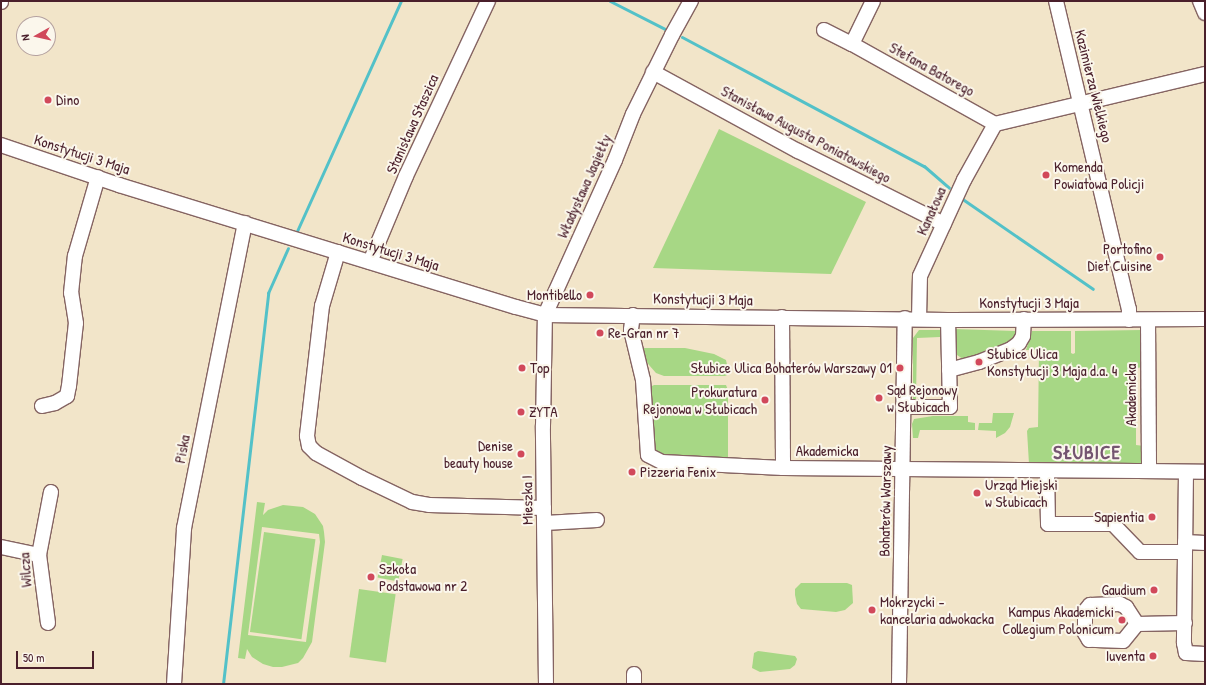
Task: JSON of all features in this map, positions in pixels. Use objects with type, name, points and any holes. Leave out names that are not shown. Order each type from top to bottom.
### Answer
[{"type":"street","name":"Stanisława Staszica","points":[[370,262],[406,176],[488,1]]},
{"type":"street","name":"Władysława Jagiełły","points":[[545,315],[653,72],[688,4],[691,1]]},
{"type":"street","points":[[852,44],[873,1]]},
{"type":"street","name":"Kazimierza Wielkiego","points":[[1056,1],[1127,302],[1129,320]]},
{"type":"street","points":[[1200,1],[1205,13]]},
{"type":"street","name":"Stefana Batorego","points":[[824,30],[852,44],[995,124]]},
{"type":"street","name":"Stanisława Augusta Poniatowskiego","points":[[653,72],[798,151],[944,224]]},
{"type":"street","points":[[995,124],[1205,74]]},
{"type":"street","name":"Kanałowa","points":[[912,319],[920,276],[964,180],[995,124]]},
{"type":"street","name":"Konstytucji 3 Maja","points":[[1,146],[524,310],[545,315],[948,320],[1205,319]]},
{"type":"street","points":[[42,406],[54,403],[67,396],[76,323],[71,293],[75,256],[98,177]]},
{"type":"street","name":"Piska","points":[[174,684],[184,528],[245,223]]},
{"type":"street","points":[[338,252],[322,306],[307,436],[309,446],[316,452],[362,478],[412,502],[429,505],[544,508]]},
{"type":"street","name":"Mieszka I","points":[[545,315],[543,426],[546,684]]},
{"type":"street","name":"Akademicka","points":[[633,315],[631,330],[643,380],[648,456],[662,462],[783,468],[1205,472]]},
{"type":"street","points":[[782,317],[783,468]]},
{"type":"street","name":"Bohaterów Warszawy","points":[[899,684],[903,407],[912,319]]},
{"type":"street","points":[[949,370],[979,362],[1012,349],[1019,343],[1023,336],[1024,319]]},
{"type":"street","points":[[903,407],[950,407],[948,320]]},
{"type":"street","name":"Akademicka","points":[[1148,320],[1149,471]]},
{"type":"street","points":[[1047,471],[1048,524],[1113,524],[1140,552],[1185,547],[1205,543]]},
{"type":"street","points":[[1186,472],[1186,653],[1205,654]]},
{"type":"street","name":"Wilcza","points":[[48,623],[39,555],[51,492]]},
{"type":"street","points":[[544,522],[597,520]]},
{"type":"street","points":[[1,547],[39,555]]},
{"type":"street","points":[[1137,624],[1185,623]]},
{"type":"green space","points":[[719,129],[866,202],[831,274],[653,268]]},
{"type":"green space","points":[[953,329],[1016,331],[1016,334],[1015,338],[1003,348],[963,359],[954,353]]},
{"type":"green space","points":[[919,330],[940,330],[940,337],[917,338],[916,400],[913,400],[913,338]]},
{"type":"green space","points":[[1142,330],[1144,367],[1136,368],[1136,445],[1144,446],[1144,466],[1029,464],[1027,431],[1029,428],[1038,427],[1039,350],[1026,350],[1032,331],[1071,331],[1071,353],[1073,354],[1075,353],[1075,331]]},
{"type":"green space","points":[[643,348],[685,348],[714,354],[726,360],[729,374],[725,376],[664,376],[656,373],[649,365],[644,358]]},
{"type":"green space","points":[[654,385],[726,385],[728,390],[728,459],[663,458],[656,454],[653,435],[650,387]]},
{"type":"green space","points":[[993,413],[1014,413],[1010,427],[1005,433],[996,438],[996,431],[978,430],[979,423],[992,423]]},
{"type":"green space","points":[[933,416],[968,416],[968,422],[975,423],[975,430],[920,430],[918,438],[913,438],[912,424],[914,419]]},
{"type":"green space","points":[[257,502],[265,503],[263,515],[268,510],[283,505],[303,507],[315,514],[323,526],[325,542],[312,642],[303,658],[298,663],[282,667],[273,667],[263,664],[252,657],[247,649],[245,659],[238,658]],"holes":[[[262,527],[319,534],[320,542],[306,642],[248,635]]]},
{"type":"green space","points":[[264,532],[315,539],[301,639],[250,632]]},
{"type":"green space","points":[[382,555],[403,559],[398,582],[378,578]]},
{"type":"green space","points":[[801,583],[847,583],[852,585],[853,603],[845,610],[836,612],[801,609],[797,604],[795,589]]},
{"type":"green space","points":[[359,589],[396,594],[386,662],[349,657]]},
{"type":"green space","points":[[758,651],[795,656],[797,659],[795,665],[790,669],[760,672],[752,668],[754,653]]},
{"type":"waterway","points":[[297,231],[401,1]]},
{"type":"waterway","points":[[610,1],[665,29]]},
{"type":"waterway","points":[[682,37],[924,166],[949,188]]},
{"type":"waterway","points":[[961,198],[1093,289]]},
{"type":"waterway","points":[[223,684],[268,293],[288,248]]},
{"type":"place","name":"Dino","points":[[48,100]]},
{"type":"place","name":"Komenda Powiatowa Policji","points":[[1046,175]]},
{"type":"place","name":"Portofino Diet Cuisine","points":[[1160,257]]},
{"type":"place","name":"Montibello","points":[[590,295]]},
{"type":"place","name":"Re-Gran nr 7","points":[[600,333]]},
{"type":"place","name":"Słubice Ulica Konstytucji 3 Maja d.a. 4","points":[[979,362]]},
{"type":"place","name":"Top","points":[[522,368]]},
{"type":"place","name":"Słubice Ulica Bohaterów Warszawy 01","points":[[900,368]]},
{"type":"place","name":"Sąd Rejonowy w Słubicach","points":[[879,398]]},
{"type":"place","name":"Prokuratura Rejonowa w Słubicach","points":[[765,400]]},
{"type":"place","name":"ZYTA","points":[[521,412]]},
{"type":"place","name":"Denise beauty house","points":[[521,454]]},
{"type":"place","name":"Pizzeria Fenix","points":[[632,472]]},
{"type":"place","name":"Urząd Miejski w Słubicach","points":[[977,493]]},
{"type":"place","name":"Sapientia","points":[[1152,517]]},
{"type":"place","name":"Szkoła Podstawowa nr 2","points":[[371,577]]},
{"type":"place","name":"Gaudium","points":[[1154,590]]},
{"type":"place","name":"Mokrzycki - kancelaria adwokacka","points":[[872,610]]},
{"type":"place","name":"Kampus Akademicki Collegium Polonicum","points":[[1122,620]]},
{"type":"place","name":"Iuventa","points":[[1153,656]]},
{"type":"district","name":"SŁUBICE","points":[[1087,453]]}]
